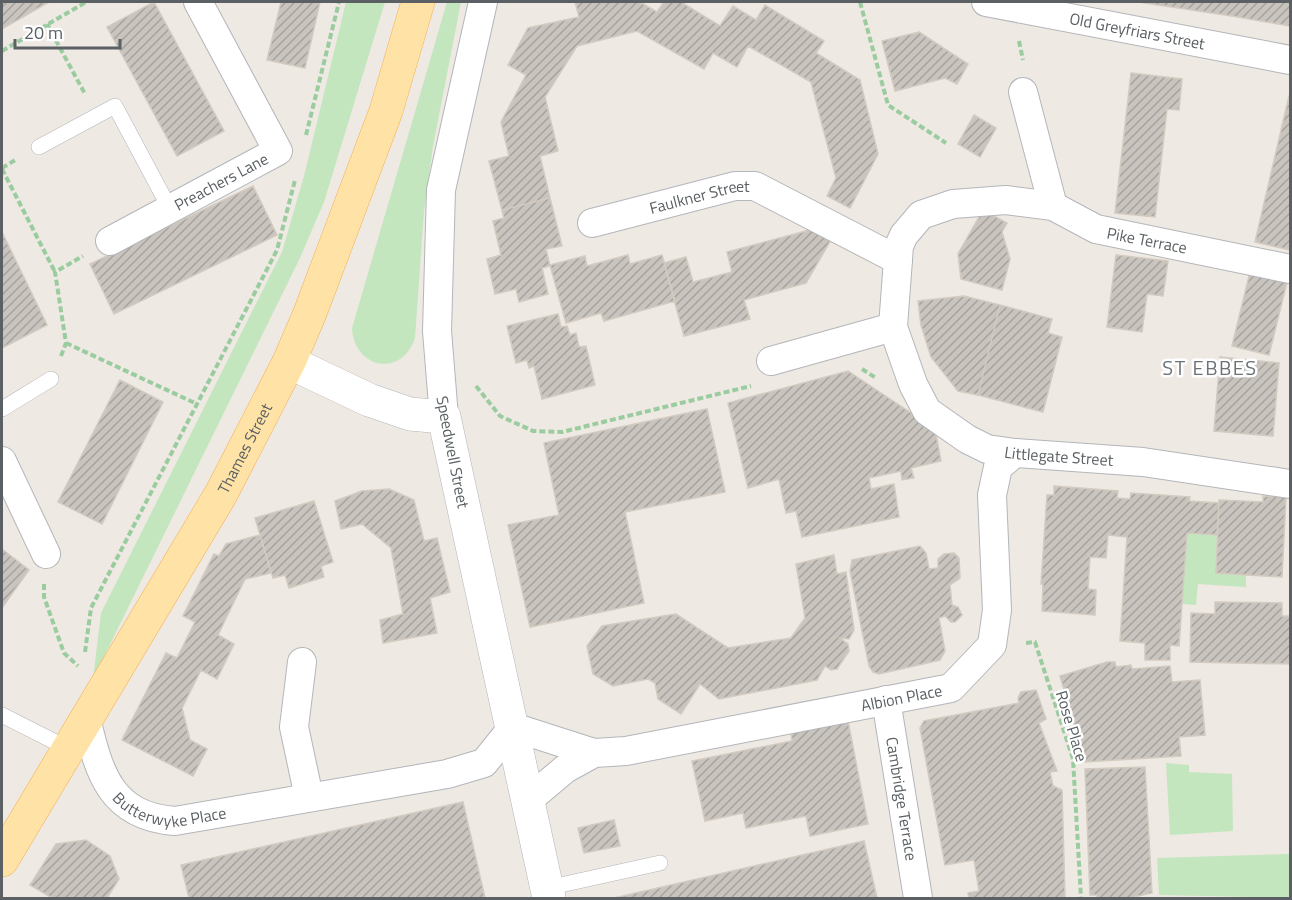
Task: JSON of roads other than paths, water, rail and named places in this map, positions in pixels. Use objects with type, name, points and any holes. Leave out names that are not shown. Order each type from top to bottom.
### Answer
[{"type":"main road","name":"Thames Street","points":[[2,860],[221,494],[289,362],[310,314],[386,111],[418,2]]},
{"type":"street","name":"Preachers Lane","points":[[110,241],[278,151],[198,2]]},
{"type":"street","name":"Speedwell Street","points":[[483,2],[441,190],[436,331],[444,417],[548,893]]},
{"type":"street","name":"Old Greyfriars Street","points":[[998,4],[1290,60]]},
{"type":"street","points":[[771,361],[893,327],[898,260],[904,235],[921,215],[953,204],[996,201],[1053,206],[1023,92]]},
{"type":"street","name":"Faulkner Street","points":[[592,223],[735,186],[755,186],[898,260]]},
{"type":"street","name":"Pike Terrace","points":[[1053,206],[1096,229],[1290,269]]},
{"type":"street","name":"Littlegate Street","points":[[893,327],[913,384],[927,411],[967,439],[987,449],[1143,462],[1290,484]]},
{"type":"street","points":[[289,362],[369,400],[410,414],[444,417]]},
{"type":"street","name":"Albion Place","points":[[527,801],[565,769],[594,753],[648,747],[951,688],[992,645],[997,610],[992,495],[998,467],[1015,453]]},
{"type":"street","points":[[2,461],[46,554]]},
{"type":"street","points":[[302,662],[294,727],[309,797]]},
{"type":"street","name":"Cambridge Terrace","points":[[886,700],[918,898]]},
{"type":"street","name":"Butterwyke Place","points":[[86,718],[95,757],[124,806],[155,819],[175,821],[447,774],[484,763],[513,728]]},
{"type":"street","name":"Albion Place","points":[[513,728],[594,753]]},
{"type":"lane","points":[[39,147],[115,106],[170,209]]},
{"type":"lane","points":[[2,410],[51,379]]},
{"type":"lane","points":[[2,715],[69,749]]},
{"type":"lane","points":[[548,893],[660,863]]},
{"type":"district","name":"ST EBBES","points":[[1210,367]]}]
